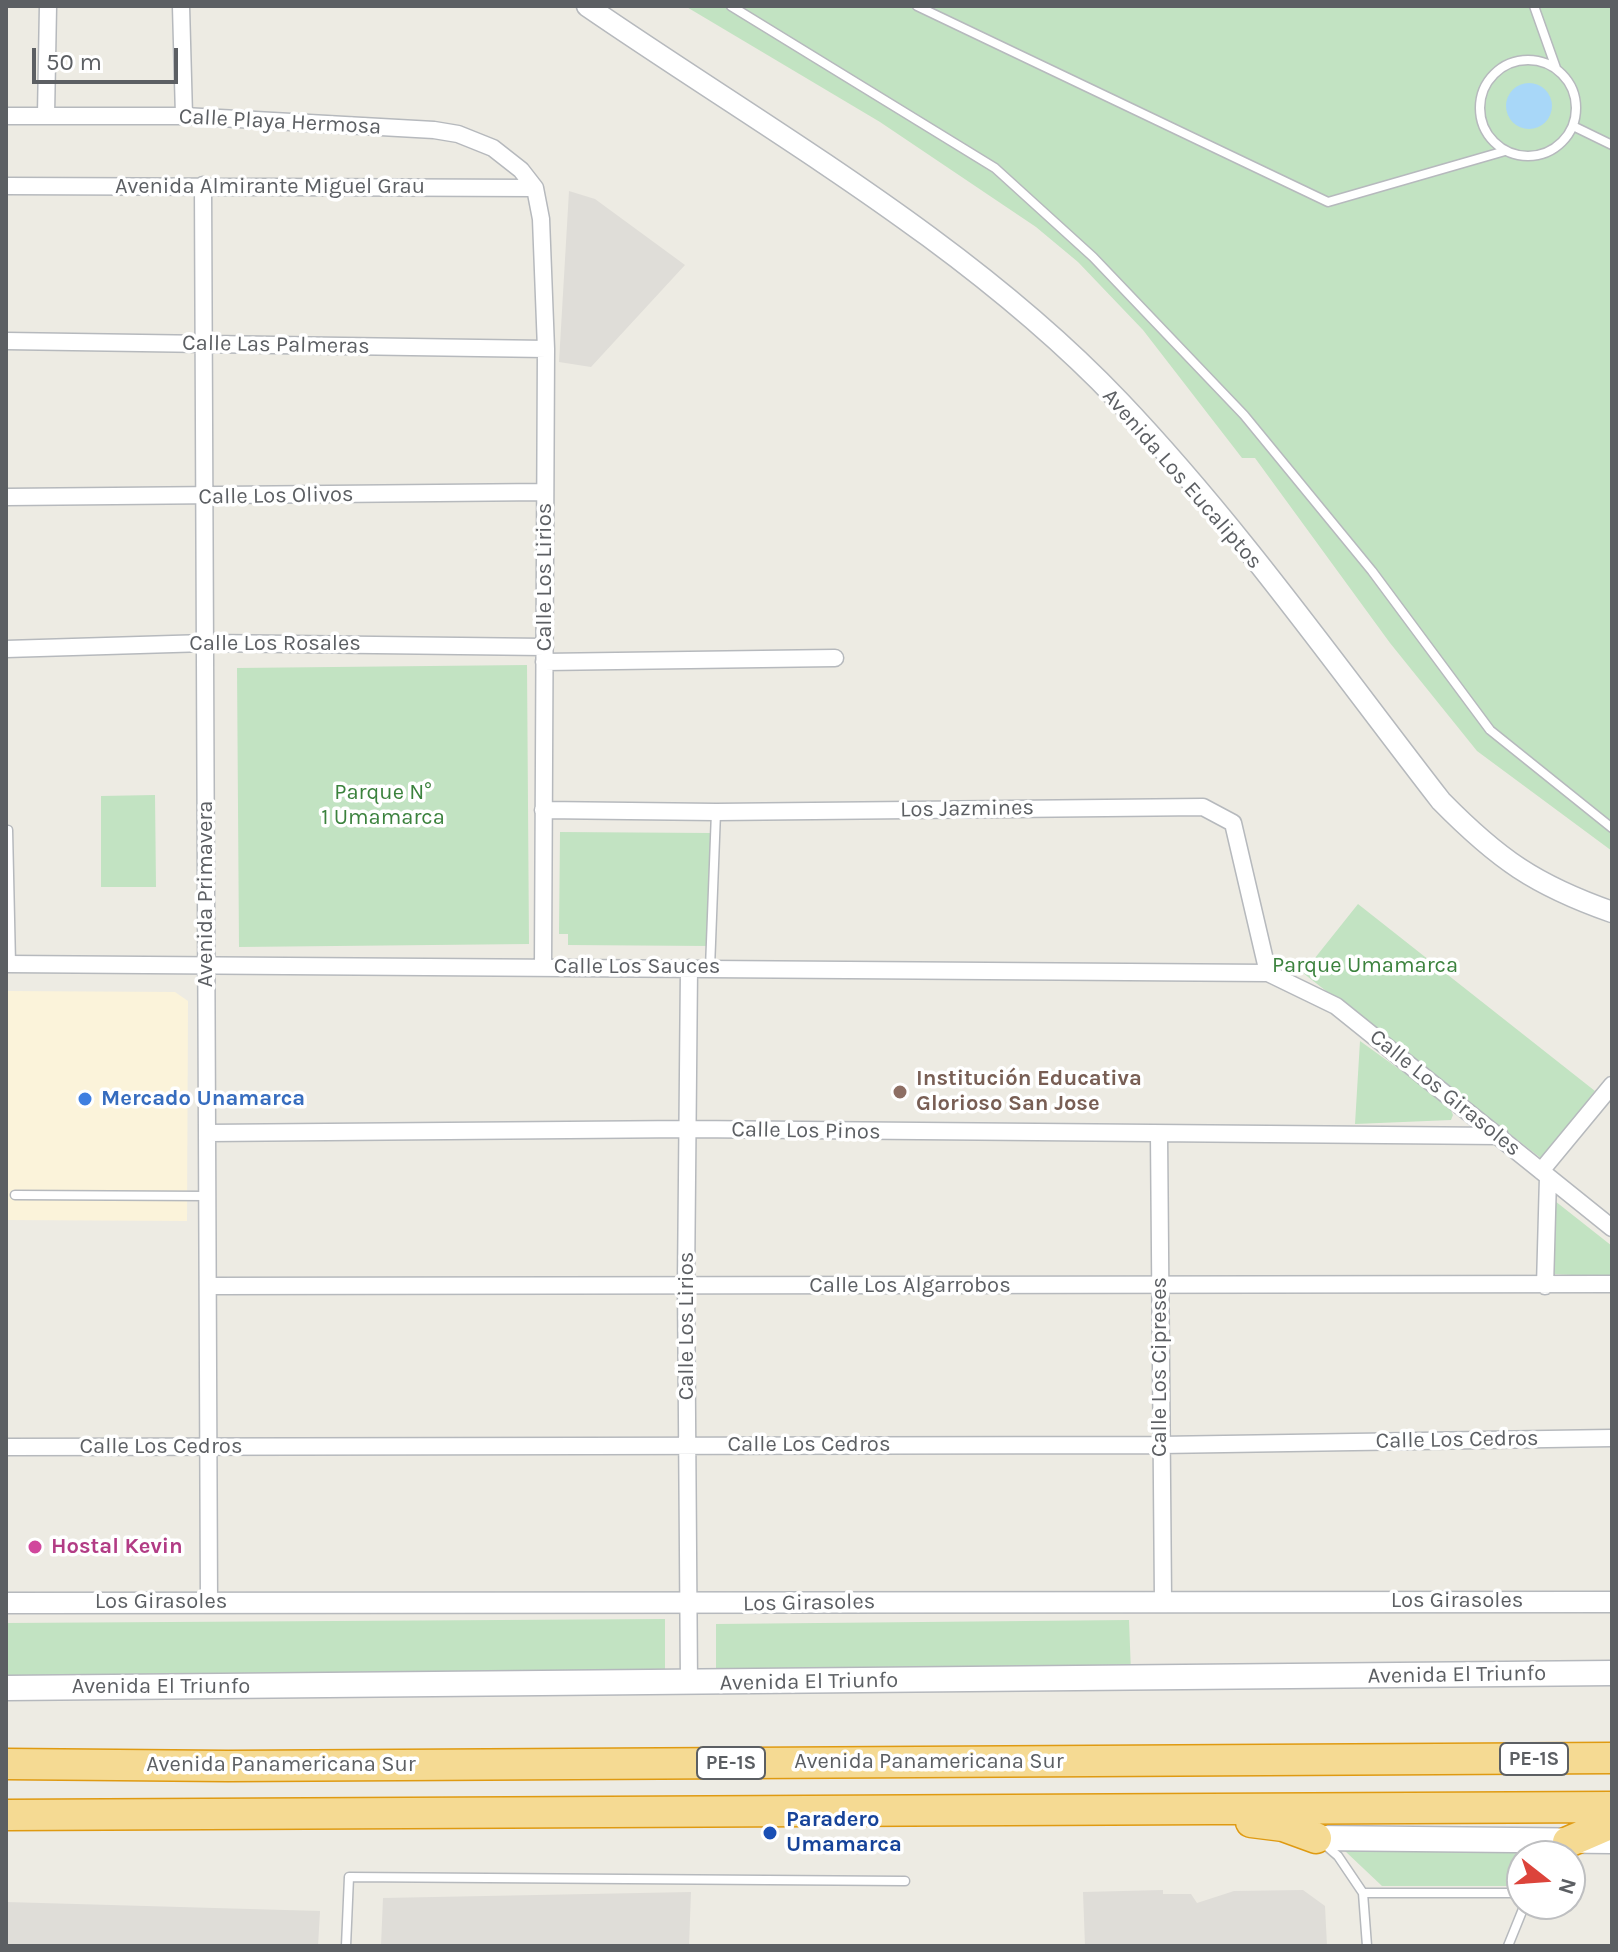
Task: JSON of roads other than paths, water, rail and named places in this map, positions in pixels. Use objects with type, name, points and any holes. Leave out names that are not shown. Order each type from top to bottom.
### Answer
[{"type":"highway","name":"Avenida Panamericana Sur","points":[[6,1761],[243,1766],[1612,1758]]},
{"type":"highway","name":"PE-1S","points":[[6,1815],[1612,1807]]},
{"type":"highway","points":[[1141,1810],[1283,1826],[1316,1838]]},
{"type":"highway","points":[[1576,1840],[1612,1823]]},
{"type":"main road","name":"Avenida El Triunfo","points":[[6,1688],[1612,1673]]},
{"type":"main road","points":[[1316,1838],[1506,1843]]},
{"type":"main road","points":[[1586,1843],[1612,1841]]},
{"type":"street","points":[[46,115],[48,6]]},
{"type":"street","points":[[181,6],[184,116]]},
{"type":"street","name":"Avenida Los Eucaliptos","points":[[587,6],[899,217],[1015,305],[1119,401],[1237,539],[1441,801],[1477,837],[1530,878],[1612,912]]},
{"type":"street","name":"Calle Playa Hermosa","points":[[6,116],[184,116],[458,134],[493,148],[521,170],[535,188]]},
{"type":"street","name":"Avenida Primavera","points":[[203,185],[209,1602]]},
{"type":"street","name":"Avenida Almirante Miguel Grau","points":[[6,186],[535,188]]},
{"type":"street","name":"Calle Los Lirios","points":[[535,188],[541,219],[546,349],[543,967]]},
{"type":"street","name":"Calle Las Palmeras","points":[[6,341],[546,349]]},
{"type":"street","name":"Calle Los Olivos","points":[[6,497],[204,498],[545,492]]},
{"type":"street","name":"Calle Los Rosales","points":[[6,649],[206,643],[544,654],[835,658]]},
{"type":"street","name":"Los Jazmines","points":[[543,810],[716,812],[1203,807],[1233,823],[1268,973]]},
{"type":"street","name":"Calle Los Sauces","points":[[8,964],[207,968],[543,967],[1268,973]]},
{"type":"street","name":"Calle Los Lirios","points":[[689,968],[686,1284],[689,1684]]},
{"type":"street","name":"Calle Los Girasoles","points":[[1268,973],[1336,1006],[1612,1228]]},
{"type":"street","points":[[1545,1286],[1545,1174],[1612,1085]]},
{"type":"street","name":"Calle Los Pinos","points":[[207,1133],[688,1129],[1500,1136]]},
{"type":"street","name":"Calle Los Cipreses","points":[[1159,1134],[1163,1600]]},
{"type":"street","name":"Calle Los Algarrobos","points":[[208,1286],[1612,1284]]},
{"type":"street","name":"Calle Los Cedros","points":[[6,1447],[1160,1445],[1612,1438]]},
{"type":"street","name":"Los Girasoles","points":[[6,1603],[1612,1602]]},
{"type":"lane","points":[[731,6],[995,168],[1093,257],[1244,415],[1372,571],[1490,730],[1612,828]]},
{"type":"lane","points":[[917,6],[1328,202],[1505,151],[1529,156],[1552,150],[1573,126],[1574,94],[1556,68],[1534,6]]},
{"type":"lane","points":[[1505,151],[1483,129],[1480,97],[1486,82],[1510,62],[1526,59],[1556,68]]},
{"type":"lane","points":[[1573,126],[1612,145]]},
{"type":"lane","points":[[710,968],[716,812]]},
{"type":"lane","points":[[8,830],[8,964]]},
{"type":"lane","points":[[15,1195],[207,1196]]},
{"type":"lane","points":[[1456,1760],[1612,1749]]},
{"type":"lane","points":[[1316,1838],[1338,1856],[1363,1893],[1367,1946]]},
{"type":"lane","points":[[346,1946],[349,1877],[905,1881]]},
{"type":"lane","points":[[1363,1893],[1506,1893]]},
{"type":"lane","points":[[1508,1946],[1519,1920]]},
{"type":"water","points":[[1529,83],[1545,90],[1552,106],[1545,122],[1529,129],[1513,122],[1506,106],[1513,90]]},
{"type":"place","name":"Institución Educativa Glorioso San Jose","points":[[900,1092]]},
{"type":"place","name":"Mercado Unamarca","points":[[85,1099]]},
{"type":"place","name":"Hostal Kevin","points":[[35,1547]]},
{"type":"place","name":"Paradero Umamarca","points":[[770,1833]]},
{"type":"park label","name":"Parque N° 1 Umamarca","points":[[383,806]]},
{"type":"park label","name":"Parque Umamarca","points":[[1365,966]]}]
